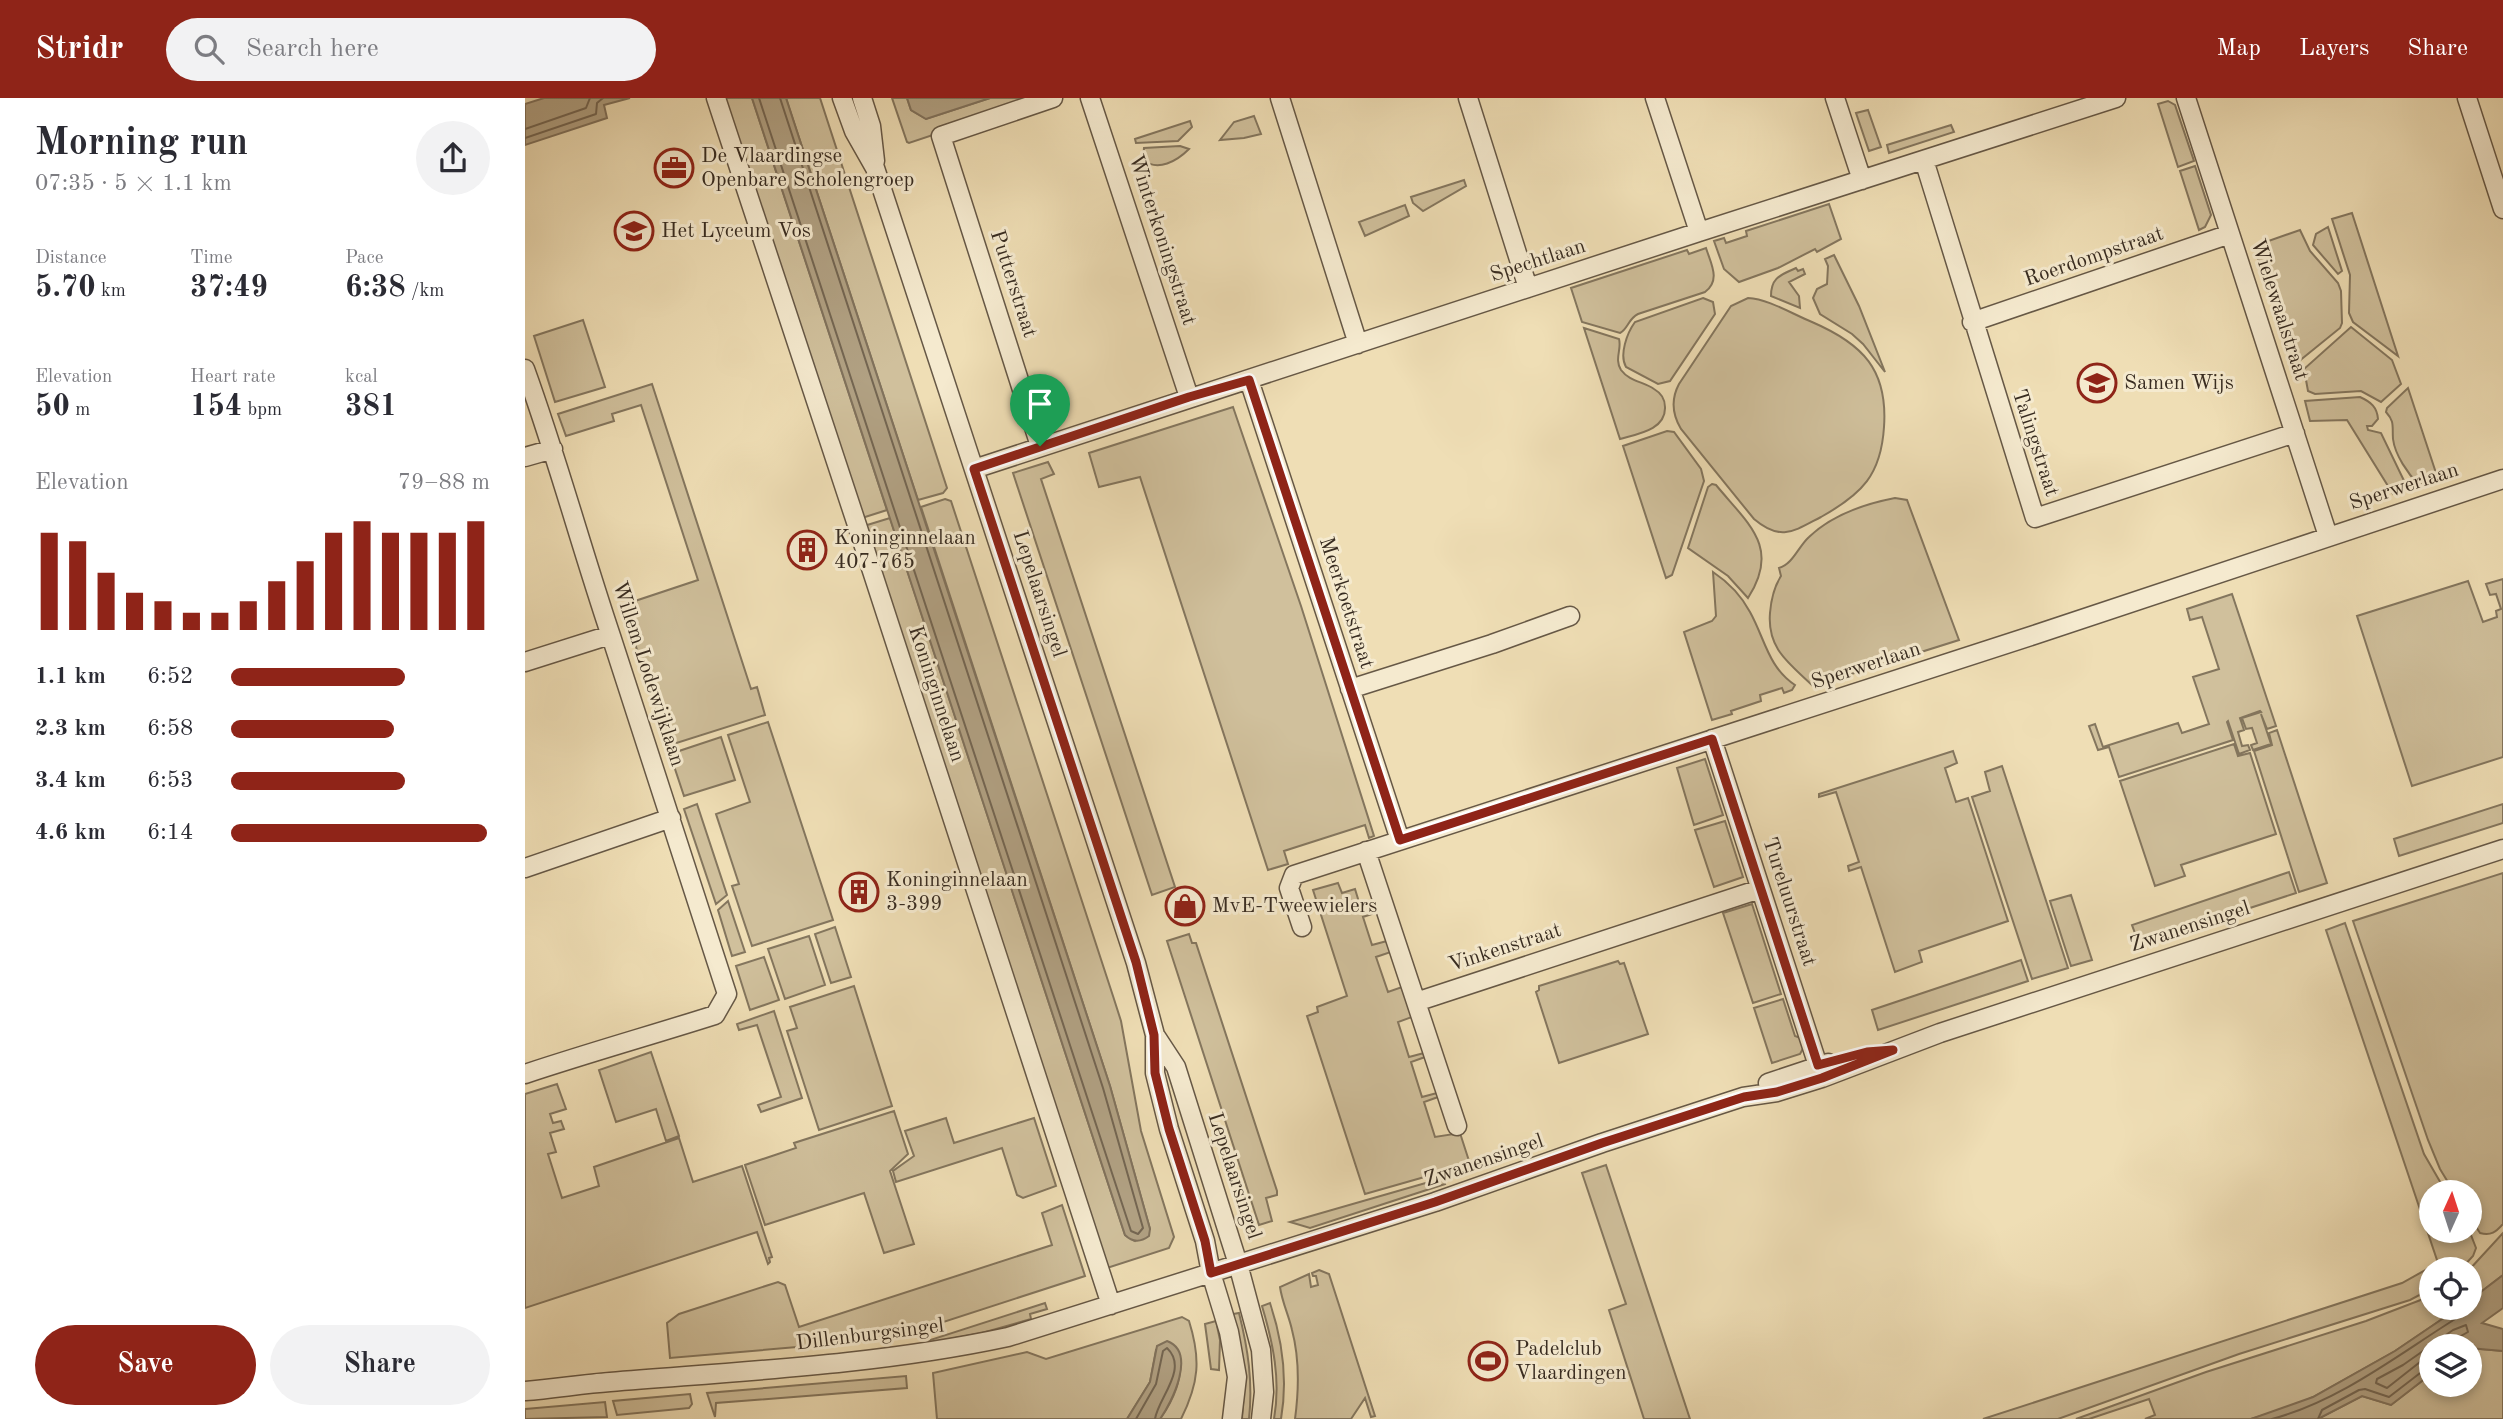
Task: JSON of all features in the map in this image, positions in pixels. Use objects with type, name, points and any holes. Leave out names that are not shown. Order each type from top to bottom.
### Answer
[{"type":"street","name":"Koninginnelaan","points":[[716,98],[1111,1305]]},
{"type":"street","name":"Lepelaarsingel","points":[[842,98],[854,131],[875,168],[1136,962],[1154,1035],[1155,1073],[1169,1129],[1205,1241],[1211,1273],[1229,1332],[1237,1377],[1232,1419]]},
{"type":"street","name":"Lepelaarsingel","points":[[862,98],[871,126],[875,168]]},
{"type":"street","name":"Putterstraat","points":[[1040,446],[941,136],[1053,98]]},
{"type":"street","name":"Winterkoningstraat","points":[[1090,98],[1189,397]]},
{"type":"street","points":[[1280,98],[1358,344]]},
{"type":"street","points":[[1468,98],[1528,288]]},
{"type":"street","points":[[1655,98],[1699,232]]},
{"type":"street","points":[[1835,98],[1862,180]]},
{"type":"street","name":"Spechtlaan","points":[[974,469],[2116,98]]},
{"type":"street","name":"Wielewaalstraat","points":[[2186,98],[2328,536]]},
{"type":"street","points":[[2467,99],[2503,209]]},
{"type":"street","name":"Talingstraat","points":[[1924,160],[1972,322],[2035,518],[2295,433]]},
{"type":"street","name":"Roerdompstraat","points":[[1972,322],[2230,234]]},
{"type":"street","name":"Willem Lodewijklaan","points":[[525,369],[727,994],[715,1014],[525,1074]]},
{"type":"street","name":"Meerkoetstraat","points":[[1249,380],[1400,840]]},
{"type":"street","points":[[525,457],[553,449]]},
{"type":"street","name":"Sperwerlaan","points":[[1301,927],[1289,888],[1294,875],[2034,635],[2503,479]]},
{"type":"street","points":[[1350,689],[1570,616]]},
{"type":"street","points":[[525,662],[610,635]]},
{"type":"street","name":"Tureluurstraat","points":[[1712,739],[1820,1072]]},
{"type":"street","points":[[525,868],[671,818]]},
{"type":"street","name":"Zwanensingel","points":[[1211,1273],[1437,1208],[1602,1143],[1744,1097],[1772,1081],[1820,1072],[1867,1052],[1893,1050],[2503,849]]},
{"type":"street","points":[[1366,851],[1457,1126]]},
{"type":"street","name":"Vinkenstraat","points":[[1416,1002],[1760,889]]},
{"type":"street","name":"Lepelaarsingel","points":[[1154,1035],[1176,1067],[1252,1313],[1264,1368],[1261,1419]]},
{"type":"street","name":"Dillenburgsingel","points":[[525,1391],[878,1360],[936,1352],[1008,1337],[1211,1273]]},
{"type":"shaded area","points":[[724,98],[752,98],[887,510],[862,518]]},
{"type":"shaded area","points":[[786,98],[820,98],[947,488],[943,493],[918,500]]},
{"type":"shaded area","points":[[892,98],[907,98],[911,110],[926,119],[990,98],[1044,98],[909,143]]},
{"type":"shaded area","points":[[2168,101],[2175,105],[2194,161],[2178,167],[2158,104]]},
{"type":"shaded area","points":[[1868,110],[1881,147],[1869,151],[1856,113]]},
{"type":"shaded area","points":[[1254,116],[1261,134],[1220,140],[1234,122]]},
{"type":"shaded area","points":[[1190,121],[1192,127],[1178,141],[1136,143],[1135,139]]},
{"type":"shaded area","points":[[1951,125],[1954,132],[1889,153],[1887,145]]},
{"type":"shaded area","points":[[1180,146],[1189,149],[1167,164],[1155,165],[1143,160],[1144,148]]},
{"type":"shaded area","points":[[2195,166],[2211,215],[2205,227],[2199,230],[2180,171]]},
{"type":"shaded area","points":[[1464,180],[1466,186],[1423,211],[1413,203],[1411,197]]},
{"type":"shaded area","points":[[1829,204],[1841,239],[1817,252],[1815,249],[1778,268],[1739,282],[1724,269],[1714,241],[1724,238],[1726,243],[1747,236],[1746,231]]},
{"type":"shaded area","points":[[1405,205],[1409,216],[1365,236],[1359,222]]},
{"type":"shaded area","points":[[2352,213],[2398,356],[2353,322],[2349,313],[2350,275],[2332,219]]},
{"type":"shaded area","points":[[2328,227],[2342,271],[2338,274],[2313,245],[2316,234]]},
{"type":"shaded area","points":[[2300,230],[2310,251],[2338,283],[2341,291],[2342,323],[2340,328],[2293,366],[2254,246]]},
{"type":"shaded area","points":[[1706,248],[1714,277],[1705,292],[1638,314],[1620,333],[1582,322],[1571,288],[1687,250],[1689,254]]},
{"type":"shaded area","points":[[1834,255],[1859,306],[1885,372],[1852,334],[1820,314],[1813,298],[1817,289],[1827,284],[1828,266],[1825,259]]},
{"type":"shaded area","points":[[1796,268],[1798,271],[1803,269],[1805,274],[1789,282],[1799,296],[1800,308],[1771,296],[1775,281]]},
{"type":"shaded area","points":[[1703,298],[1713,302],[1715,314],[1670,381],[1658,384],[1626,367],[1623,356],[1625,344],[1635,322]]},
{"type":"shaded area","points":[[1748,298],[1780,307],[1830,330],[1845,340],[1869,361],[1882,390],[1884,427],[1874,471],[1848,500],[1803,526],[1787,532],[1772,530],[1754,519],[1681,429],[1674,412],[1679,384],[1731,306]]},
{"type":"shaded area","points":[[583,320],[605,387],[555,402],[534,336]]},
{"type":"shaded area","points":[[2351,327],[2392,360],[2401,384],[2381,402],[2361,391],[2315,394],[2308,391],[2304,369]]},
{"type":"shaded area","points":[[1584,328],[1619,339],[1618,362],[1621,370],[1628,377],[1661,394],[1665,404],[1664,415],[1656,426],[1620,439]]},
{"type":"shaded area","points":[[652,384],[751,689],[757,687],[765,715],[667,746],[623,605],[698,580],[641,405],[612,414],[614,421],[566,436],[558,414]]},
{"type":"shaded area","points":[[2408,388],[2438,479],[2419,485],[2399,458],[2393,439],[2392,422],[2386,412]]},
{"type":"shaded area","points":[[2360,397],[2373,405],[2378,419],[2372,426],[2367,426],[2368,430],[2381,433],[2408,489],[2393,494],[2347,420],[2310,421],[2305,401]]},
{"type":"shaded area","points":[[1233,407],[1301,606],[1374,836],[1369,838],[1365,825],[1284,851],[1288,864],[1268,870],[1140,477],[1099,487],[1089,453]]},
{"type":"shaded area","points":[[1667,431],[1674,432],[1701,469],[1704,481],[1672,575],[1666,578],[1623,446]]},
{"type":"shaded area","points":[[1048,462],[1054,474],[1041,479],[1175,887],[1152,895],[1013,473]]},
{"type":"shaded area","points":[[1716,485],[1749,524],[1761,550],[1757,580],[1748,598],[1728,576],[1688,548],[1708,487]]},
{"type":"shaded area","points":[[1895,498],[1907,500],[1959,640],[1813,686],[1781,654],[1772,636],[1770,608],[1781,576],[1779,568],[1788,563],[1809,537],[1828,522],[1860,507]]},
{"type":"shaded area","points":[[945,499],[951,501],[1121,1021],[1141,1131],[1174,1237],[1169,1248],[1107,1268],[864,526],[890,518],[1125,1235],[1135,1241],[1150,1229],[1110,1086],[921,507]]},
{"type":"shaded area","points":[[1713,572],[1743,601],[1773,661],[1795,685],[1792,690],[1784,693],[1782,688],[1760,695],[1761,701],[1712,720],[1684,632],[1712,621],[1716,616]]},
{"type":"shaded area","points":[[2503,579],[2503,757],[2412,786],[2357,616],[2468,581],[2483,622],[2497,617],[2496,611],[2501,609],[2496,594],[2490,595],[2486,584]]},
{"type":"shaded area","points":[[2232,594],[2276,726],[2267,729],[2261,714],[2271,744],[2253,750],[2251,745],[2257,743],[2252,728],[2246,729],[2242,718],[2260,711],[2240,718],[2244,730],[2238,732],[2242,746],[2248,745],[2250,750],[2239,754],[2228,721],[2233,740],[2119,777],[2109,747],[2098,750],[2089,726],[2095,724],[2103,747],[2178,723],[2182,733],[2209,724],[2193,677],[2219,669],[2202,617],[2190,620],[2187,609]]},
{"type":"shaded area","points":[[768,722],[833,920],[752,946],[732,886],[739,884],[716,814],[750,802],[728,735]]},
{"type":"shaded area","points":[[2277,730],[2327,883],[2299,892],[2254,751],[2272,745],[2269,733]]},
{"type":"shaded area","points":[[721,737],[735,780],[684,796],[670,754]]},
{"type":"shaded area","points":[[2234,744],[2238,756],[2250,753],[2276,834],[2181,865],[2185,876],[2155,886],[2120,781]]},
{"type":"shaded area","points":[[1953,751],[1957,763],[1945,768],[1956,802],[1968,798],[2008,921],[1919,951],[1922,962],[1895,972],[1861,867],[1849,871],[1848,866],[1859,862],[1836,792],[1819,797],[1819,794]]},
{"type":"shaded area","points":[[1705,759],[1723,815],[1694,825],[1677,768]]},
{"type":"shaded area","points":[[2002,766],[2068,968],[2032,979],[1972,797],[1990,791],[1985,772]]},
{"type":"shaded area","points":[[697,804],[727,895],[716,904],[684,809]]},
{"type":"shaded area","points":[[2503,804],[2503,823],[2399,856],[2394,839]]},
{"type":"shaded area","points":[[1725,821],[1743,877],[1714,887],[1695,830]]},
{"type":"shaded area","points":[[2289,872],[2296,893],[2139,944],[2132,925]]},
{"type":"shaded area","points":[[2503,873],[2503,1224],[2490,1234],[2482,1233],[2482,1180],[2447,1180],[2440,1169],[2353,921]]},
{"type":"shaded area","points":[[1338,883],[1342,893],[1355,889],[1362,912],[1376,907],[1378,912],[1363,917],[1372,945],[1387,941],[1391,952],[1376,957],[1388,992],[1402,987],[1412,1017],[1398,1022],[1409,1057],[1424,1053],[1425,1057],[1411,1062],[1422,1097],[1437,1093],[1438,1097],[1424,1102],[1435,1137],[1460,1133],[1470,1164],[1365,1194],[1307,1016],[1318,1012],[1317,1007],[1347,996],[1313,890]]},
{"type":"shaded area","points":[[2071,895],[2092,960],[2071,966],[2050,901]]},
{"type":"shaded area","points":[[728,901],[745,952],[732,956],[718,910]]},
{"type":"shaded area","points":[[1752,904],[1781,994],[1753,1003],[1723,913]]},
{"type":"shaded area","points":[[2345,923],[2424,1154],[2439,1180],[2419,1180],[2419,1207],[2326,930]]},
{"type":"shaded area","points":[[835,927],[851,977],[831,983],[815,934]]},
{"type":"shaded area","points":[[1189,934],[1192,943],[1196,943],[1277,1191],[1277,1195],[1266,1198],[1272,1221],[1259,1225],[1167,941]]},
{"type":"shaded area","points":[[809,936],[825,985],[785,999],[768,949]]},
{"type":"shaded area","points":[[764,957],[779,1000],[750,1010],[736,966]]},
{"type":"shaded area","points":[[2021,960],[2028,981],[1878,1030],[1872,1010]]},
{"type":"shaded area","points":[[1618,961],[1620,964],[1624,963],[1648,1034],[1559,1063],[1536,992],[1539,986]]},
{"type":"shaded area","points":[[854,986],[892,1106],[819,1130],[787,1031],[797,1028],[790,1007]]},
{"type":"shaded area","points":[[1783,999],[1795,1036],[1803,1039],[1805,1045],[1800,1054],[1772,1063],[1754,1008]]},
{"type":"shaded area","points":[[774,1011],[802,1098],[761,1112],[758,1105],[781,1097],[757,1025],[739,1030],[737,1024]]},
{"type":"shaded area","points":[[651,1052],[679,1136],[666,1141],[656,1109],[616,1122],[599,1070]]},
{"type":"shaded area","points":[[557,1084],[566,1109],[550,1114],[553,1123],[561,1121],[564,1129],[550,1133],[556,1152],[548,1154],[562,1198],[599,1186],[594,1167],[679,1138],[693,1182],[742,1166],[772,1257],[769,1258],[770,1262],[768,1264],[757,1232],[525,1308],[525,1094]]},
{"type":"shaded area","points":[[894,1111],[908,1154],[890,1171],[914,1244],[884,1253],[864,1193],[765,1225],[745,1165],[796,1148],[794,1143]]},
{"type":"shaded area","points":[[946,1118],[954,1143],[1034,1118],[1056,1186],[1023,1198],[1017,1195],[1002,1148],[896,1182],[893,1171],[914,1156],[905,1131]]},
{"type":"shaded area","points":[[1606,1165],[1690,1419],[1644,1419],[1609,1310],[1626,1304],[1582,1173]]},
{"type":"shaded area","points":[[1443,1178],[1445,1184],[1310,1228],[1290,1222]]},
{"type":"shaded area","points":[[1062,1205],[1085,1276],[891,1339],[670,1358],[667,1323],[679,1314],[778,1282],[785,1285],[799,1327],[1052,1245],[1042,1213]]},
{"type":"shaded area","points":[[2503,1233],[2503,1275],[2482,1291],[2482,1257]]},
{"type":"shaded area","points":[[2431,1243],[2474,1243],[2476,1248],[2472,1257],[2436,1257]]},
{"type":"shaded area","points":[[1319,1270],[1329,1274],[1375,1416],[1371,1417],[1365,1398],[1351,1419],[1295,1419],[1298,1363],[1280,1287],[1309,1274],[1311,1287],[1318,1285],[1316,1276],[1312,1273]]},
{"type":"shaded area","points":[[2419,1274],[2419,1295],[2239,1354],[2058,1419],[1983,1419],[2402,1283]]},
{"type":"shaded area","points":[[2419,1301],[2419,1320],[2441,1320],[2395,1351],[2313,1397],[2294,1406],[2251,1419],[2145,1419],[2155,1415],[2149,1399],[2089,1419],[2076,1419],[2206,1372],[2366,1321]]},
{"type":"shaded area","points":[[1045,1303],[1047,1309],[1030,1314],[1031,1319],[982,1333],[928,1343],[927,1341]]},
{"type":"shaded area","points":[[1270,1303],[1283,1361],[1281,1419],[1274,1419],[1277,1390],[1275,1362],[1262,1306]]},
{"type":"shaded area","points":[[1239,1313],[1249,1366],[1249,1419],[1242,1419],[1245,1375],[1233,1314]]},
{"type":"shaded area","points":[[1182,1317],[1189,1321],[1193,1335],[1196,1371],[1192,1394],[1181,1419],[1160,1419],[1176,1388],[1180,1372],[1179,1355],[1156,1350],[1150,1382],[1127,1419],[937,1419],[933,1373],[1027,1352],[1046,1359]]},
{"type":"shaded area","points":[[1216,1321],[1220,1340],[1219,1370],[1211,1369],[1205,1324]]},
{"type":"shaded area","points":[[2482,1349],[2503,1351],[2503,1419],[2318,1419],[2362,1396],[2391,1405],[2419,1383],[2419,1397],[2482,1397]]},
{"type":"shaded area","points":[[906,1376],[907,1388],[716,1403],[715,1417],[707,1393]]},
{"type":"shaded area","points":[[690,1394],[692,1404],[689,1408],[617,1415],[613,1401]]},
{"type":"shaded area","points":[[605,1402],[607,1417],[525,1419],[525,1409]]},
{"type":"water","points":[[544,98],[630,98],[604,105],[607,118],[525,145],[525,104]]},
{"type":"water","points":[[752,98],[786,98],[1110,1086],[1150,1229],[1149,1236],[1143,1240],[1137,1241],[1125,1235]]},
{"type":"water","points":[[907,98],[990,98],[926,119],[911,110]]},
{"type":"water","points":[[2503,1275],[2503,1308],[2482,1323],[2503,1329],[2503,1351],[2482,1349],[2482,1334],[2420,1334],[2441,1320],[2482,1320],[2482,1291]]},
{"type":"water","points":[[2419,1335],[2419,1383],[2391,1405],[2362,1396],[2318,1419],[2251,1419],[2313,1397]]},
{"type":"water","points":[[1167,1341],[1176,1347],[1181,1366],[1170,1401],[1160,1419],[1127,1419],[1150,1382],[1157,1346]]},
{"type":"place","name":"De Vlaardingse Openbare Scholengroep","points":[[674,168]]},
{"type":"place","name":"Het Lyceum Vos","points":[[634,231]]},
{"type":"place","name":"Samen Wijs","points":[[2097,383]]},
{"type":"place","name":"Koninginnelaan 407-765","points":[[807,550]]},
{"type":"place","name":"Koninginnelaan 3-399","points":[[859,892]]},
{"type":"place","name":"MvE-Tweewielers","points":[[1185,906]]},
{"type":"place","name":"Padelclub Vlaardingen","points":[[1488,1361]]},
{"type":"route","points":[[1249,380],[1400,840],[1712,739],[1818,1065],[1867,1052],[1893,1050],[1822,1078],[1777,1092],[1744,1097],[1602,1143],[1435,1202],[1211,1273],[1205,1241],[1169,1129],[1155,1073],[1154,1035],[1136,962],[974,469],[1040,446],[1249,380]]}]
